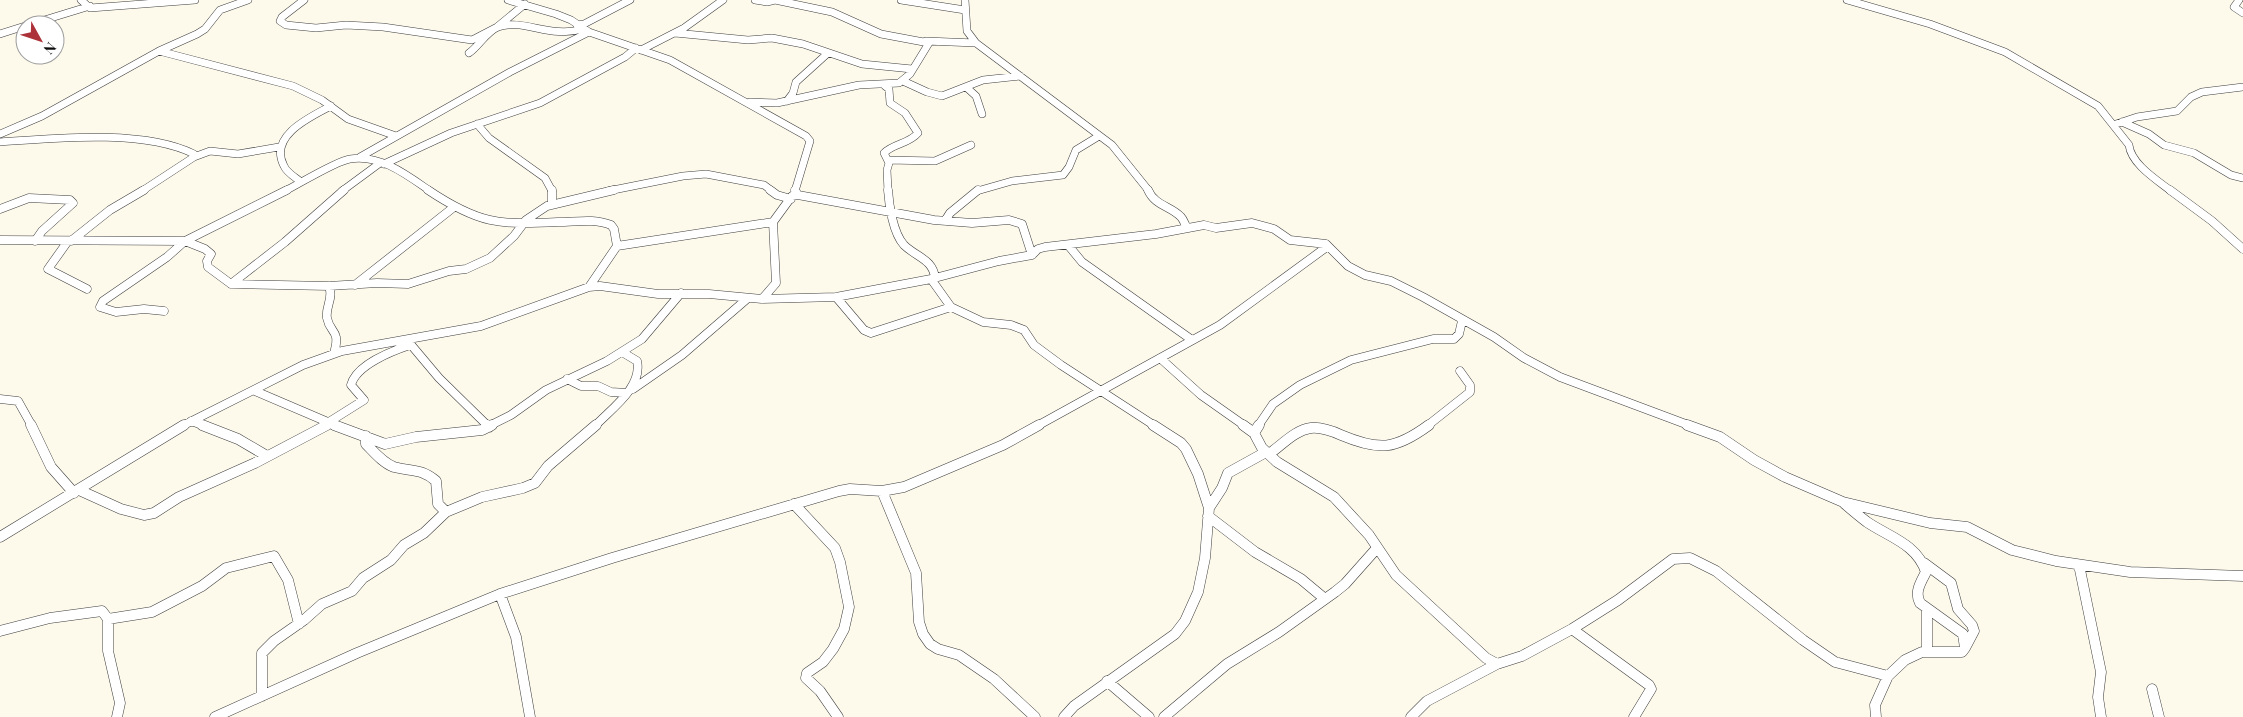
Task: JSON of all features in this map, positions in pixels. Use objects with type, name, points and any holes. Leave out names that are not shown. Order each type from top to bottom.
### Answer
[{"type":"street","points":[[81,0],[88,7],[195,0]]},
{"type":"street","points":[[62,15],[112,0]]},
{"type":"street","points":[[0,134],[101,85],[159,51],[197,34],[205,29],[220,10],[243,0]]},
{"type":"street","points":[[304,0],[282,17],[280,21],[286,25],[316,28],[346,25],[383,27],[469,40],[506,26],[564,34],[574,34],[583,29]]},
{"type":"street","points":[[508,0],[556,14],[583,29],[670,60],[806,136],[810,141],[794,197],[773,222],[649,241],[630,242],[617,246],[589,287]]},
{"type":"street","points":[[164,311],[143,309],[118,312],[103,310],[100,307],[103,301],[167,257],[185,241],[348,159],[360,157],[583,29],[584,24],[630,0]]},
{"type":"street","points":[[231,284],[285,242],[325,205],[382,163],[434,140],[540,103],[638,49],[647,49],[714,9],[723,0]]},
{"type":"street","points":[[755,0],[767,2],[775,0],[832,12],[881,34],[926,41],[976,44]]},
{"type":"street","points":[[901,0],[965,10]]},
{"type":"street","points":[[965,0],[967,31],[976,44],[1112,145],[1147,187],[1151,197],[1163,207],[1181,217],[1187,228]]},
{"type":"street","points":[[1847,0],[1930,24],[2005,52],[2098,106],[2129,145],[2131,155],[2158,182],[2206,217],[2243,249]]},
{"type":"street","points":[[2239,0],[2234,7],[2243,12]]},
{"type":"street","points":[[469,53],[478,48],[488,34],[525,4]]},
{"type":"street","points":[[0,34],[15,30]]},
{"type":"street","points":[[675,33],[754,40],[777,39],[803,44],[862,64],[912,69]]},
{"type":"street","points":[[742,101],[758,104],[787,101],[858,85],[885,86],[903,81],[908,77],[929,44],[926,41]]},
{"type":"street","points":[[159,51],[293,86],[331,106],[348,118],[396,136]]},
{"type":"street","points":[[787,101],[793,93],[796,82],[828,53]]},
{"type":"street","points":[[903,81],[927,92],[942,96],[989,79],[1020,76]]},
{"type":"street","points":[[885,86],[889,89],[890,103],[905,113],[916,126],[918,133],[914,137],[887,148],[884,153],[888,160],[890,214],[904,245],[920,255],[934,269],[933,278],[951,307],[983,322],[1021,328],[1044,353],[1181,443],[1190,456],[1208,512],[1204,567],[1187,622],[1175,634],[1074,706],[1064,717]]},
{"type":"street","points":[[966,87],[976,96],[982,114]]},
{"type":"street","points":[[2113,125],[2182,110],[2191,98],[2200,94],[2243,87]]},
{"type":"street","points":[[301,182],[284,167],[279,147],[282,140],[292,131],[331,106]]},
{"type":"street","points":[[2122,122],[2149,134],[2164,145],[2194,153],[2231,175],[2243,178]]},
{"type":"street","points":[[478,124],[490,138],[512,156],[545,178],[552,188],[552,204]]},
{"type":"street","points":[[945,221],[950,213],[979,189],[1012,181],[1063,175],[1070,170],[1074,154],[1078,149],[1099,136]]},
{"type":"street","points":[[0,142],[106,138],[163,144],[192,152],[194,157]]},
{"type":"street","points":[[888,160],[929,162],[971,145]]},
{"type":"street","points":[[87,289],[49,272],[48,269],[69,241],[110,210],[194,157],[210,151],[238,154],[279,147]]},
{"type":"street","points":[[360,157],[395,168],[454,207],[479,218],[523,224],[606,222],[611,224],[614,229],[617,246]]},
{"type":"street","points":[[0,240],[185,241],[205,249],[211,254],[207,261],[208,267],[231,284],[329,286],[377,283],[408,284],[448,271],[466,269],[490,258],[514,236],[523,224],[538,211],[552,204],[656,180],[699,174],[764,185],[777,195],[842,202],[890,214],[968,224],[1018,222],[1022,224],[1032,255]]},
{"type":"street","points":[[0,209],[29,198],[70,200],[73,203],[42,231],[35,241]]},
{"type":"street","points":[[355,285],[454,207]]},
{"type":"street","points":[[762,299],[776,283],[773,222]]},
{"type":"street","points":[[0,537],[191,422],[303,365],[334,353],[408,342],[481,326],[589,287],[600,286],[658,294],[681,293],[762,299],[836,297],[933,278],[999,261],[1032,255],[1042,248],[1156,234],[1204,225],[1213,228],[1227,228],[1252,223],[1274,229],[1290,240],[1324,243],[1348,266],[1365,275],[1401,286],[1494,337],[1524,358],[1560,377],[1593,391],[1720,437],[1742,453],[1784,477],[1843,502],[1930,523],[1967,527],[2012,550],[2079,565],[2130,572],[2243,576]]},
{"type":"street","points":[[1068,245],[1082,262],[1192,340]]},
{"type":"street","points":[[215,717],[358,653],[500,594],[612,558],[850,489],[882,491],[904,487],[1003,445],[1192,340],[1220,324],[1328,246]]},
{"type":"street","points":[[329,286],[332,294],[327,318],[336,333],[338,341],[334,353]]},
{"type":"street","points":[[255,391],[385,444],[416,437],[467,433],[489,428],[546,390],[622,352],[651,331],[681,293]]},
{"type":"street","points":[[836,297],[864,330],[871,333],[951,307]]},
{"type":"street","points":[[262,696],[262,660],[264,650],[322,604],[352,591],[363,578],[391,560],[404,545],[424,533],[446,512],[482,497],[523,488],[536,483],[548,466],[594,427],[629,392],[682,355],[748,298]]},
{"type":"street","points":[[1254,433],[1273,404],[1300,385],[1365,354],[1390,351],[1433,339],[1454,338],[1460,334],[1462,321]]},
{"type":"street","points":[[0,399],[18,401],[41,444],[50,467],[77,491],[121,509],[144,515],[154,512],[179,497],[295,444],[364,400],[351,385],[352,381],[368,364],[382,354],[408,342]]},
{"type":"street","points":[[408,342],[439,378],[489,428]]},
{"type":"street","points":[[622,352],[637,361],[639,370],[639,376],[629,392]]},
{"type":"street","points":[[1160,358],[1201,395],[1254,433],[1277,462],[1334,497],[1369,535],[1396,575],[1486,658],[1497,664]]},
{"type":"street","points":[[1208,512],[1222,488],[1228,473],[1311,428],[1319,428],[1378,447],[1388,446],[1419,433],[1470,392],[1470,385],[1460,370]]},
{"type":"street","points":[[567,379],[581,386],[598,386],[611,392],[629,392]]},
{"type":"street","points":[[191,422],[238,439],[267,456]]},
{"type":"street","points":[[366,436],[366,444],[384,462],[394,467],[425,472],[436,480],[438,504],[446,512]]},
{"type":"street","points":[[882,491],[916,573],[919,622],[923,634],[930,644],[938,650],[959,654],[994,679],[1035,717]]},
{"type":"street","points":[[1843,502],[1866,521],[1912,549],[1924,563],[1951,583],[1958,609],[1974,630],[1962,652],[1927,650],[1917,652],[1905,660],[1888,676],[1876,706],[1876,717]]},
{"type":"street","points":[[794,504],[835,548],[840,562],[849,608],[844,629],[823,662],[811,670],[806,678],[820,691],[838,717]]},
{"type":"street","points":[[1208,512],[1256,552],[1301,579],[1325,599]]},
{"type":"street","points":[[1164,717],[1227,664],[1279,632],[1345,584],[1377,548]]},
{"type":"street","points":[[108,619],[152,612],[202,586],[226,568],[274,556],[288,580],[299,624]]},
{"type":"street","points":[[1410,717],[1428,702],[1497,664],[1522,656],[1572,629],[1618,600],[1673,559],[1690,558],[1716,571],[1803,640],[1835,662],[1888,676]]},
{"type":"street","points":[[1924,563],[1926,572],[1918,588],[1917,598],[1927,608],[1963,634],[1965,648]]},
{"type":"street","points":[[2079,565],[2101,672],[2098,697],[2101,717]]},
{"type":"street","points":[[500,594],[516,637],[530,717]]},
{"type":"street","points":[[1927,608],[1927,650]]},
{"type":"street","points":[[0,631],[50,618],[102,611],[108,619],[108,652],[120,703],[117,717]]},
{"type":"street","points":[[1572,629],[1649,685],[1651,690],[1634,717]]},
{"type":"street","points":[[1107,681],[1149,717]]},
{"type":"street","points":[[2152,689],[2159,717]]}]
